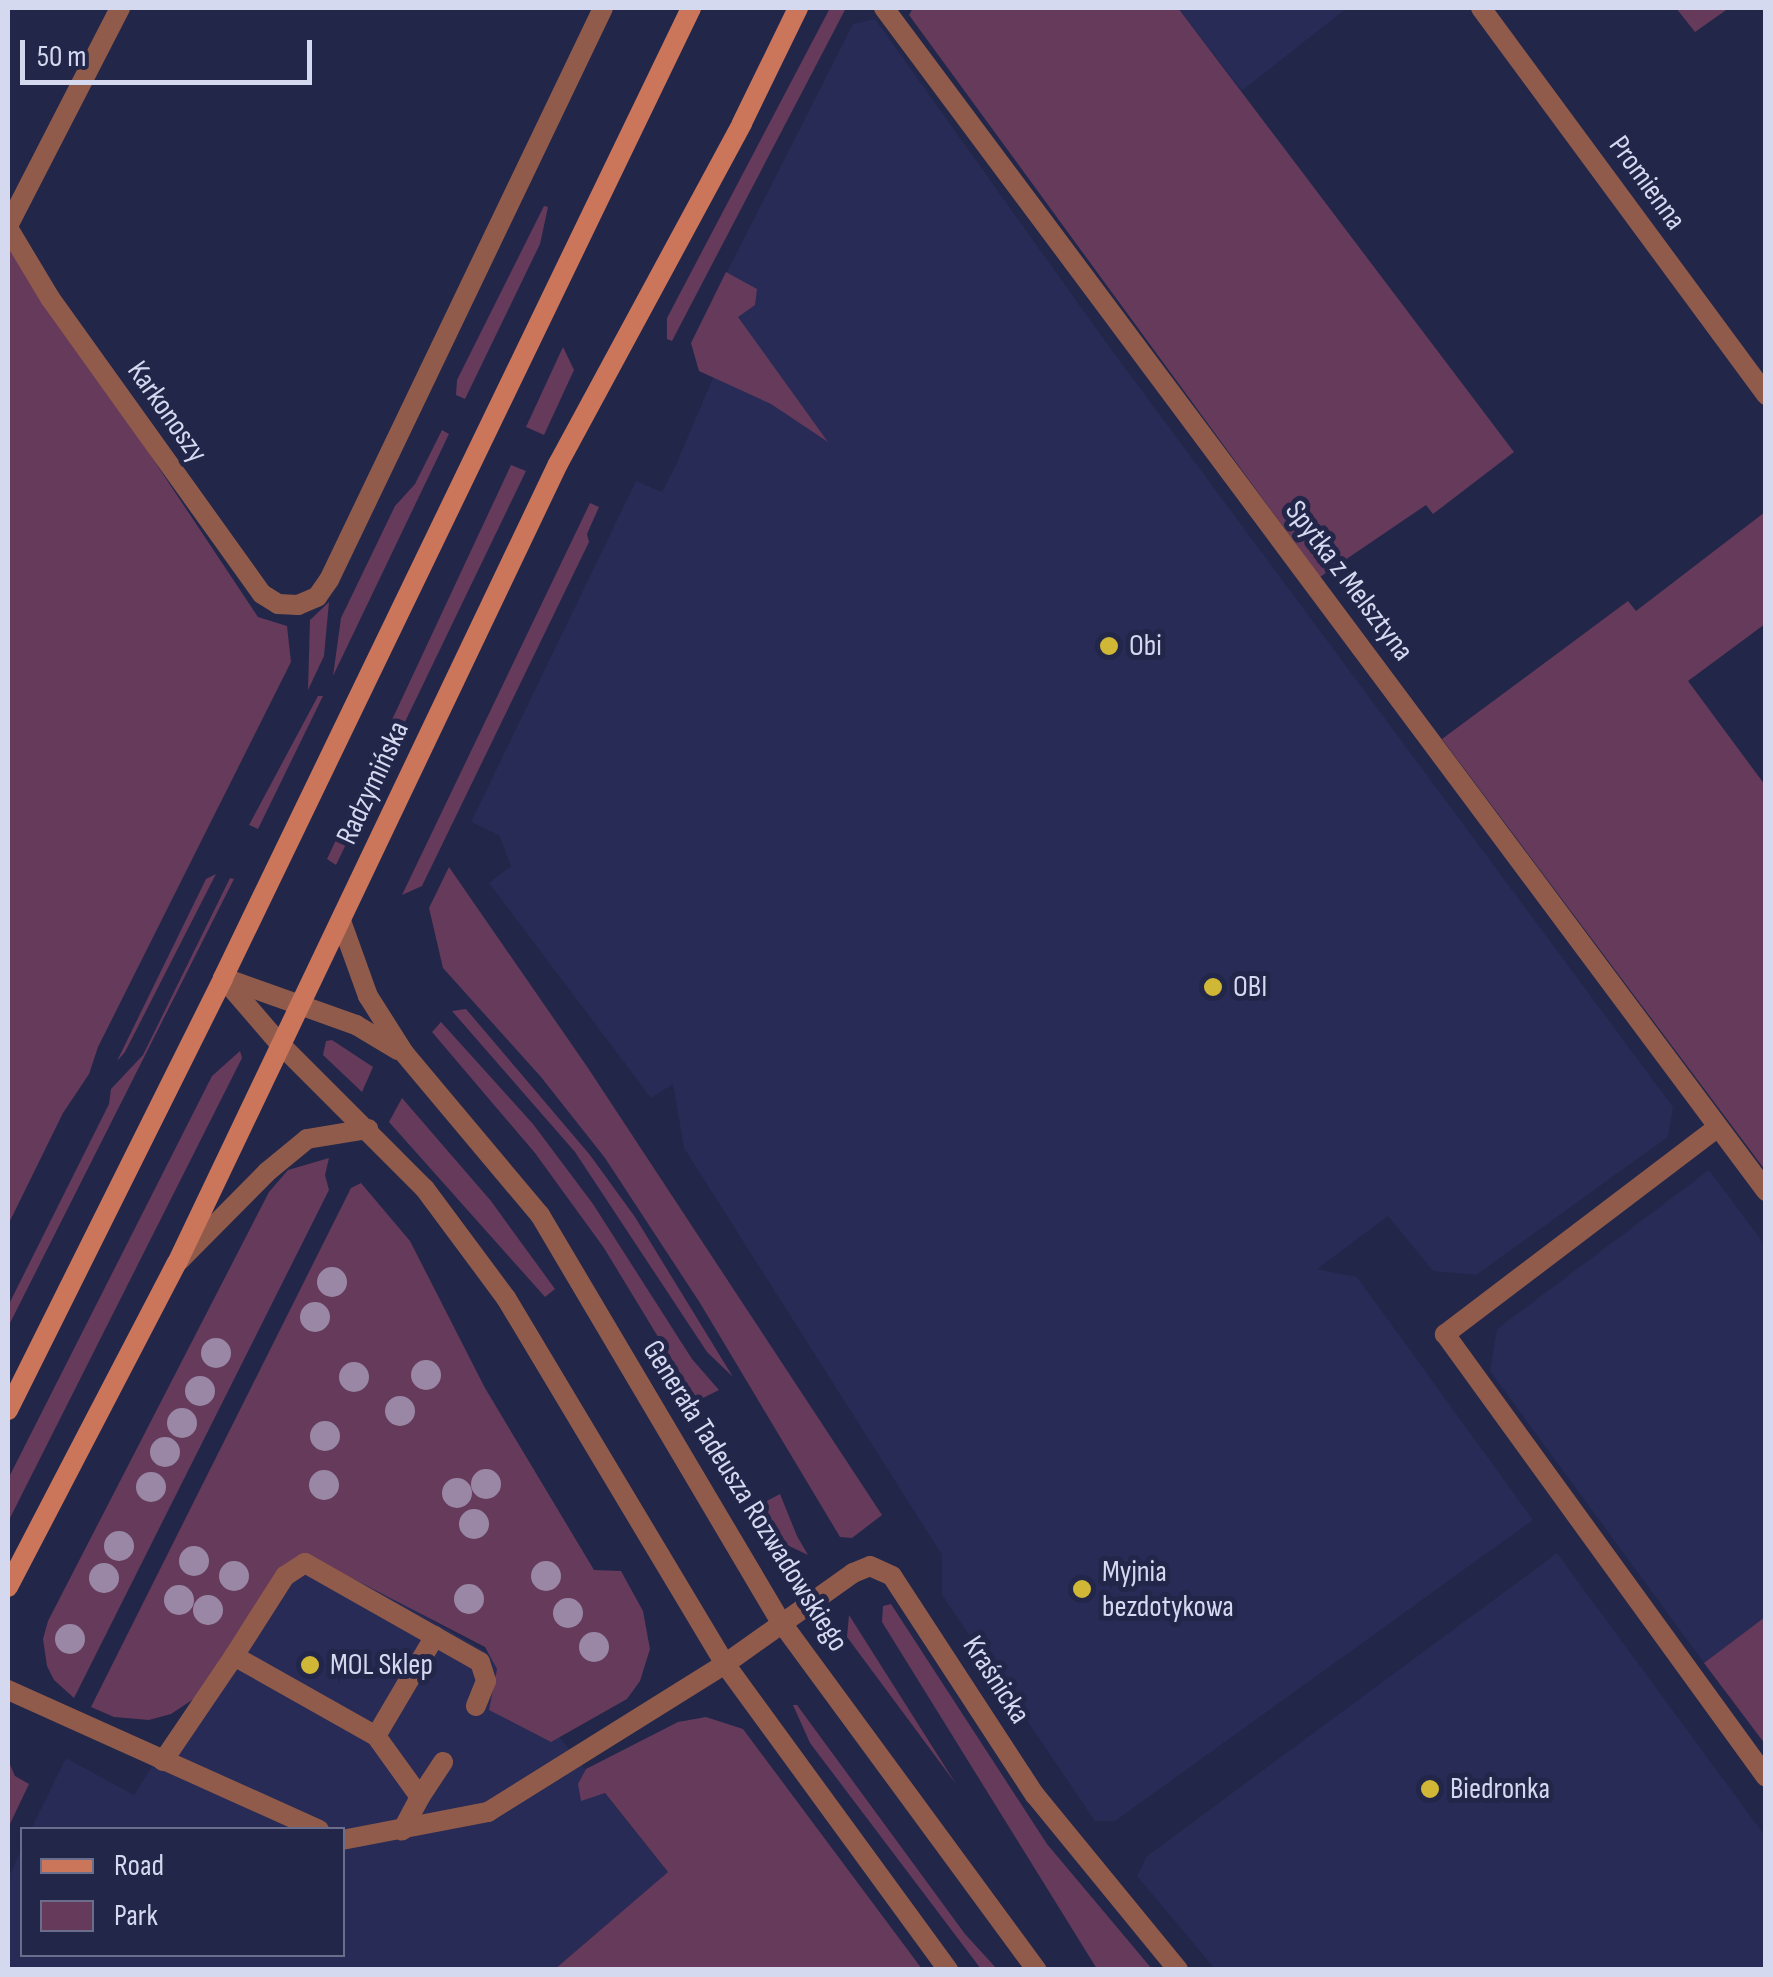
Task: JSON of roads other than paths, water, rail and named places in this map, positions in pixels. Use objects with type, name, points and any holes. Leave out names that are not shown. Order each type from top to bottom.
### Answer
[{"type":"main road","name":"Radzymińska","points":[[10,1397],[223,978],[691,8]]},
{"type":"main road","name":"Radzymińska","points":[[8,1587],[177,1264],[552,478],[742,123],[798,8]]},
{"type":"street","points":[[8,227],[120,8]]},
{"type":"street","name":"Karkonoszy","points":[[8,227],[61,314],[262,594],[278,604],[318,598],[603,8]]},
{"type":"street","name":"Spytka z Melsztyna","points":[[884,8],[1766,1191]]},
{"type":"street","name":"Promienna","points":[[1480,8],[1766,394]]},
{"type":"street","points":[[341,921],[368,996],[404,1053]]},
{"type":"street","points":[[223,978],[356,1026],[404,1053]]},
{"type":"street","points":[[223,978],[280,1044],[425,1189],[506,1298],[725,1664],[948,1970]]},
{"type":"street","name":"Generała Tadeusza Rozwadowskiego","points":[[404,1053],[540,1215],[782,1622],[1037,1970]]},
{"type":"street","points":[[1718,1127],[1445,1334],[1766,1777]]},
{"type":"street","points":[[177,1264],[267,1172],[308,1138],[368,1129]]},
{"type":"street","points":[[163,1761],[285,1576],[305,1563],[480,1662],[486,1681],[476,1706]]},
{"type":"street","name":"Kraśnicka","points":[[345,1840],[488,1812],[725,1664],[853,1573],[870,1566],[892,1576],[1035,1795],[1178,1970]]},
{"type":"street","points":[[376,1736],[435,1636]]},
{"type":"street","points":[[234,1656],[376,1736],[420,1798]]},
{"type":"street","points":[[8,1690],[311,1827]]},
{"type":"street","points":[[402,1831],[443,1762]]},
{"type":"place","name":"Obi","points":[[1109,646]]},
{"type":"place","name":"OBI","points":[[1213,987]]},
{"type":"place","name":"Myjnia bezdotykowa","points":[[1082,1589]]},
{"type":"place","name":"MOL Sklep","points":[[310,1665]]},
{"type":"place","name":"Biedronka","points":[[1430,1789]]}]
